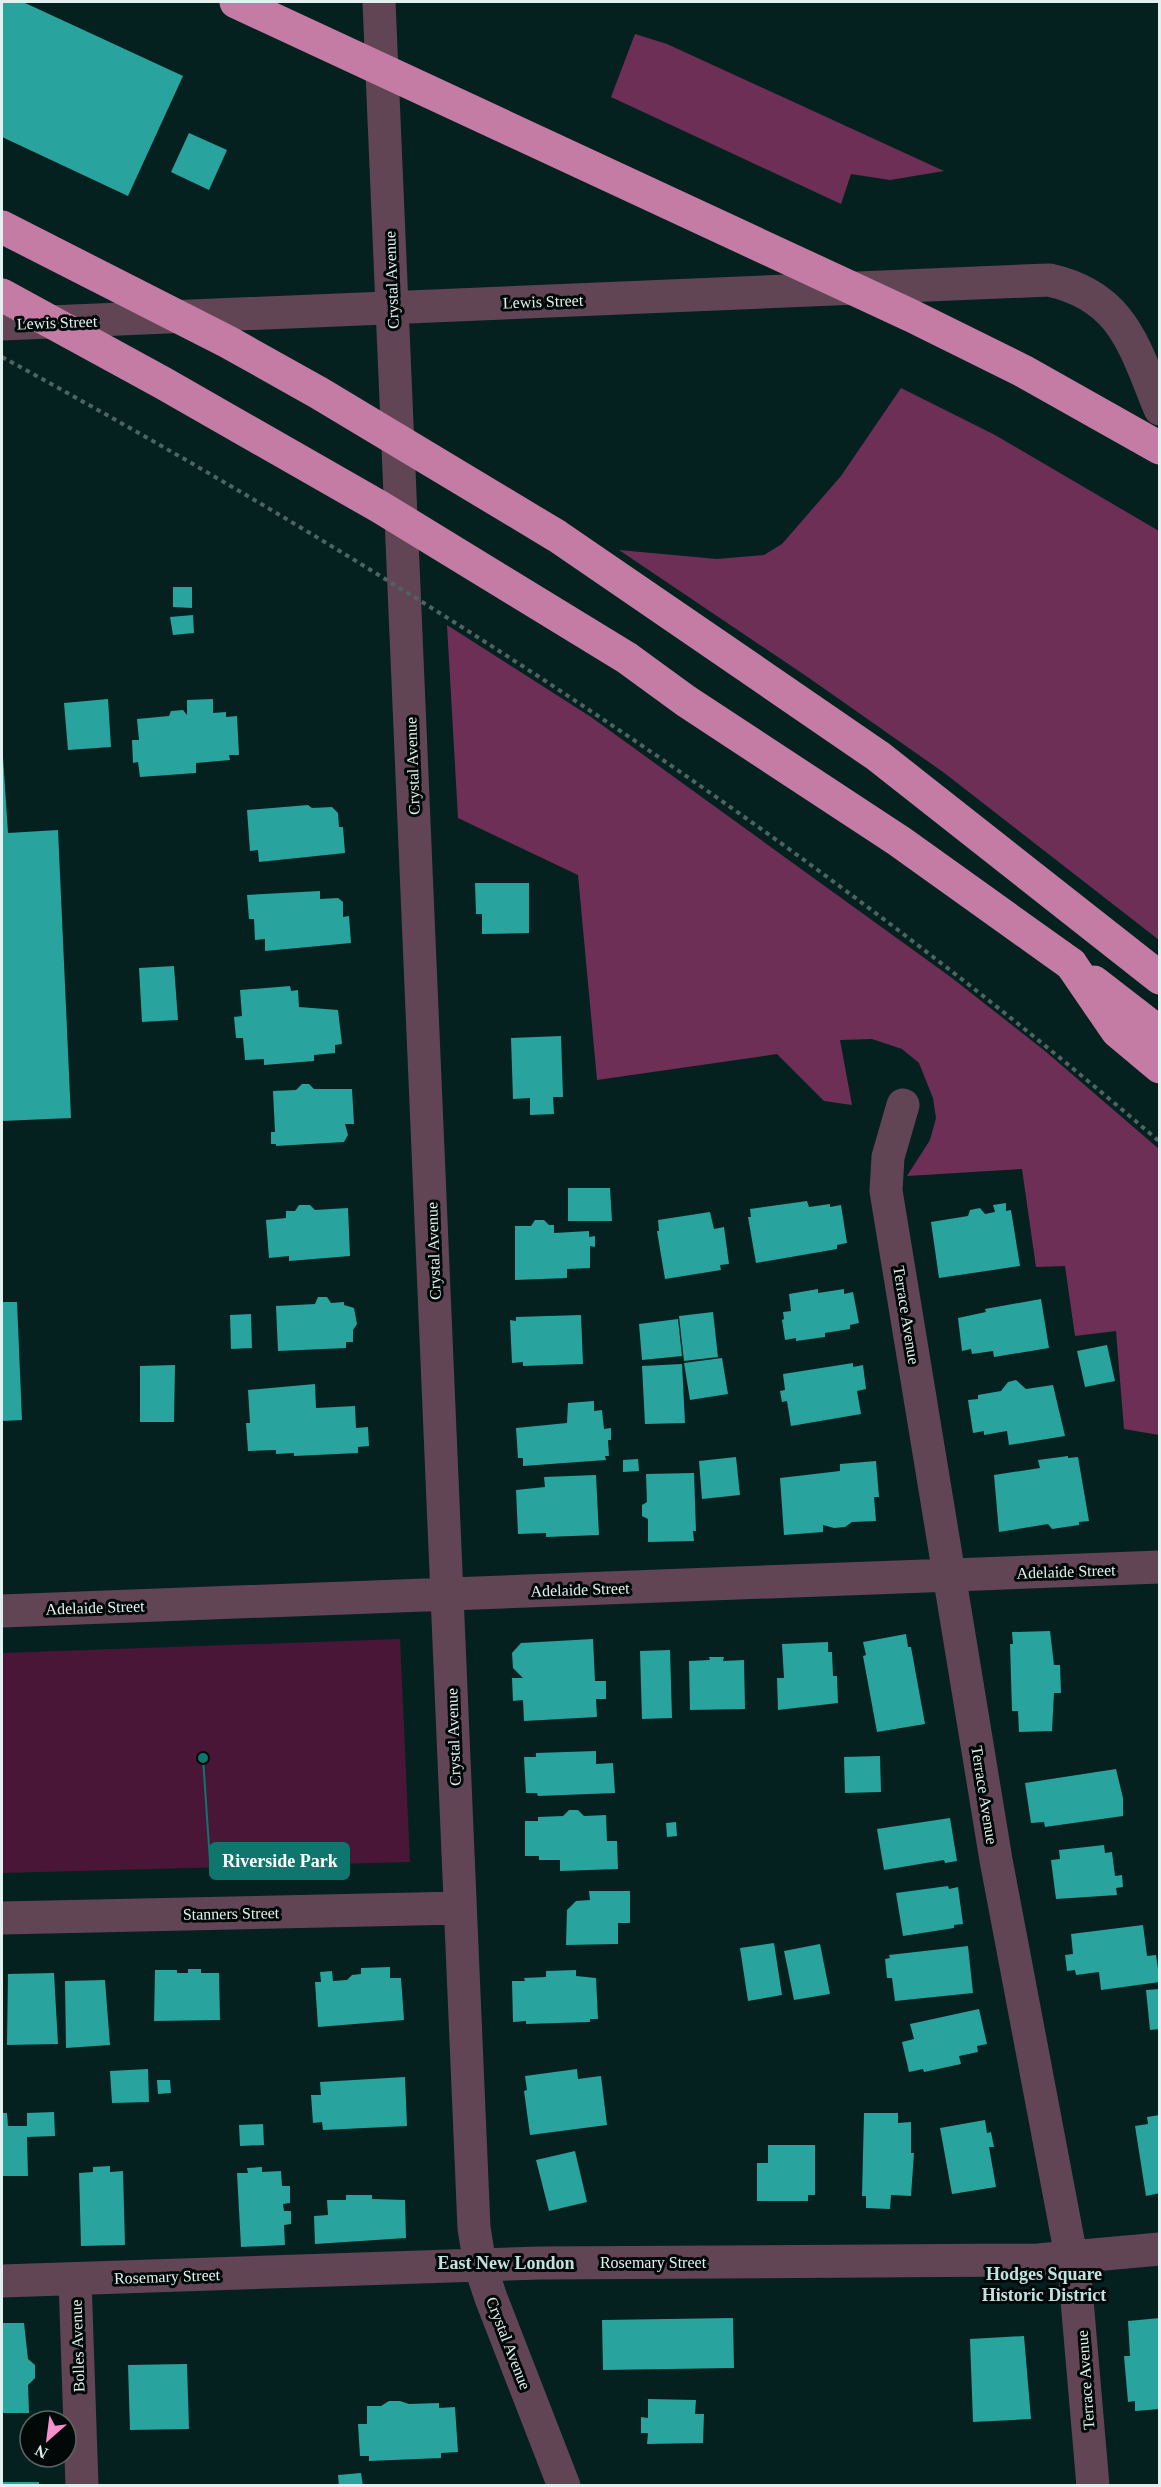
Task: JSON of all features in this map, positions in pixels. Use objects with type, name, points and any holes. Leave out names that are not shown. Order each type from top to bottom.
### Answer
[{"type":"highway","points":[[236,2],[912,316],[1023,371],[1160,448]]},
{"type":"highway","points":[[2,227],[228,342],[557,536],[878,756],[1160,978]]},
{"type":"highway","points":[[2,295],[163,383],[380,507],[627,658],[686,701],[899,841],[1071,964],[1160,1033]]},
{"type":"highway","points":[[1071,964],[1117,1031],[1160,1067]]},
{"type":"street","name":"Crystal Avenue","points":[[379,2],[474,2228],[480,2265],[564,2486]]},
{"type":"street","name":"Lewis Street","points":[[2,324],[1049,280],[1082,290],[1107,306],[1126,329],[1160,409]]},
{"type":"street","name":"Terrace Avenue","points":[[903,1105],[888,1157],[886,1191],[996,1860],[1080,2307],[1093,2486]]},
{"type":"street","name":"Adelaide Street","points":[[2,1611],[1160,1567]]},
{"type":"street","name":"Stanners Street","points":[[2,1918],[460,1908]]},
{"type":"street","name":"Rosemary Street","points":[[2,2281],[480,2265],[1072,2258],[1160,2249]]},
{"type":"street","name":"Bolles Avenue","points":[[75,2279],[82,2486]]},
{"type":"path","points":[[2,357],[284,517],[434,608],[572,697],[724,803],[954,973],[1077,1071],[1160,1142]]},
{"type":"shaded area","points":[[635,34],[667,44],[944,171],[890,180],[851,174],[841,204],[611,97]]},
{"type":"shaded area","points":[[901,388],[995,435],[1159,531],[1159,940],[943,772],[809,678],[619,550],[717,559],[764,555],[782,544],[841,476]]},
{"type":"shaded area","points":[[447,625],[591,717],[952,978],[1045,1051],[1159,1149],[1159,1435],[1124,1429],[1116,1331],[1075,1336],[1065,1266],[1036,1267],[1022,1169],[907,1176],[930,1140],[936,1118],[933,1098],[919,1063],[902,1049],[872,1039],[840,1040],[852,1105],[824,1101],[777,1054],[597,1080],[578,875],[458,818]]},
{"type":"shaded area","points":[[400,1639],[410,1862],[2,1873],[2,1653]]},
{"type":"building","points":[[2,2],[23,2],[183,76],[128,196],[2,137]]},
{"type":"building","points":[[189,133],[227,150],[209,190],[171,172]]},
{"type":"building","points":[[173,587],[192,587],[192,608],[173,607]]},
{"type":"building","points":[[193,615],[194,633],[173,635],[170,617]]},
{"type":"building","points":[[108,699],[111,747],[68,750],[64,703]]},
{"type":"building","points":[[213,699],[213,713],[226,712],[226,717],[237,716],[239,755],[229,755],[230,760],[196,763],[196,773],[140,777],[138,762],[133,763],[132,740],[139,740],[137,719],[169,716],[171,711],[183,710],[187,715],[187,700]]},
{"type":"building","points":[[2,742],[8,833],[58,830],[71,1118],[2,1121]]},
{"type":"building","points":[[308,805],[312,808],[332,807],[338,813],[339,827],[343,827],[345,853],[259,862],[258,850],[250,851],[247,810]]},
{"type":"building","points":[[475,883],[529,883],[529,933],[482,934],[482,914],[476,914]]},
{"type":"building","points":[[320,891],[320,899],[338,898],[343,902],[343,917],[349,916],[351,943],[265,951],[265,939],[255,940],[254,919],[249,919],[247,895]]},
{"type":"building","points":[[174,966],[178,1020],[142,1022],[139,968]]},
{"type":"building","points":[[290,986],[291,991],[298,990],[299,1007],[338,1010],[342,1044],[335,1045],[335,1053],[314,1055],[314,1061],[264,1065],[264,1059],[245,1060],[243,1038],[236,1038],[234,1017],[242,1016],[240,990]]},
{"type":"building","points":[[561,1036],[563,1097],[553,1097],[554,1114],[530,1115],[530,1098],[513,1099],[511,1038]]},
{"type":"building","points":[[302,1084],[309,1084],[314,1089],[352,1089],[354,1124],[345,1124],[348,1135],[344,1142],[276,1146],[276,1144],[271,1144],[271,1132],[275,1132],[273,1091],[296,1090]]},
{"type":"building","points":[[568,1188],[610,1188],[612,1221],[568,1221]]},
{"type":"building","points":[[807,1201],[809,1207],[841,1205],[847,1243],[837,1245],[837,1249],[756,1263],[748,1217],[751,1217],[750,1209]]},
{"type":"building","points":[[1006,1203],[1006,1211],[1011,1210],[1020,1266],[939,1278],[931,1222],[968,1216],[970,1210],[980,1208],[985,1214],[995,1212],[993,1205]]},
{"type":"building","points":[[299,1205],[310,1205],[315,1210],[348,1208],[350,1256],[289,1261],[289,1256],[269,1258],[266,1220],[286,1218],[286,1211],[295,1211]]},
{"type":"building","points":[[710,1212],[714,1229],[724,1227],[729,1264],[720,1265],[721,1270],[665,1279],[657,1231],[659,1231],[658,1220]]},
{"type":"building","points":[[535,1220],[544,1220],[549,1225],[554,1225],[554,1233],[589,1231],[589,1237],[595,1236],[595,1247],[590,1246],[590,1268],[567,1269],[567,1278],[515,1280],[515,1226],[531,1226]]},
{"type":"building","points":[[818,1289],[818,1293],[844,1289],[844,1294],[853,1292],[859,1323],[850,1325],[850,1329],[825,1333],[825,1337],[796,1341],[796,1338],[785,1340],[782,1320],[784,1319],[783,1312],[791,1311],[789,1294]]},
{"type":"building","points":[[318,1297],[327,1297],[331,1303],[344,1302],[344,1305],[354,1308],[357,1324],[353,1330],[353,1342],[346,1342],[346,1348],[278,1351],[276,1306],[315,1304]]},
{"type":"building","points":[[1041,1299],[1049,1348],[994,1357],[993,1351],[972,1354],[971,1349],[962,1351],[958,1318],[986,1312],[985,1309]]},
{"type":"building","points":[[2,1302],[17,1302],[22,1420],[2,1421]]},
{"type":"building","points":[[713,1312],[718,1357],[684,1361],[679,1316]]},
{"type":"building","points":[[251,1314],[252,1348],[231,1349],[230,1315]]},
{"type":"building","points":[[581,1315],[583,1364],[523,1366],[523,1362],[512,1363],[510,1320],[516,1321],[516,1317]]},
{"type":"building","points":[[678,1319],[682,1356],[642,1360],[639,1324]]},
{"type":"building","points":[[1107,1345],[1115,1381],[1085,1387],[1077,1351]]},
{"type":"building","points":[[722,1358],[728,1394],[690,1400],[684,1363]]},
{"type":"building","points":[[853,1363],[853,1367],[863,1365],[866,1389],[857,1391],[861,1414],[791,1426],[787,1401],[782,1402],[780,1391],[785,1390],[783,1374]]},
{"type":"building","points":[[682,1364],[685,1423],[645,1424],[642,1366]]},
{"type":"building","points":[[175,1365],[174,1422],[140,1422],[140,1366]]},
{"type":"building","points":[[1016,1380],[1026,1389],[1053,1385],[1065,1436],[1009,1445],[1007,1431],[984,1435],[984,1431],[973,1433],[968,1400],[978,1399],[978,1395],[1001,1391],[1008,1382]]},
{"type":"building","points":[[315,1384],[316,1408],[355,1406],[356,1428],[368,1427],[369,1446],[358,1447],[358,1453],[294,1456],[294,1453],[276,1454],[276,1450],[248,1451],[246,1423],[250,1423],[248,1390]]},
{"type":"building","points":[[594,1401],[594,1411],[602,1410],[604,1429],[611,1428],[611,1440],[608,1440],[609,1456],[605,1456],[606,1460],[523,1466],[523,1458],[518,1458],[516,1428],[567,1423],[568,1403]]},
{"type":"building","points":[[1068,1456],[1068,1458],[1078,1457],[1089,1521],[1052,1529],[1048,1524],[999,1532],[994,1475],[1040,1468],[1038,1460]]},
{"type":"building","points":[[736,1457],[740,1495],[702,1499],[699,1461]]},
{"type":"building","points":[[638,1459],[639,1471],[623,1472],[623,1460]]},
{"type":"building","points":[[876,1461],[879,1497],[874,1497],[876,1521],[852,1522],[845,1527],[834,1528],[823,1525],[823,1532],[784,1535],[780,1478],[840,1471],[840,1464]]},
{"type":"building","points":[[694,1473],[696,1531],[693,1531],[694,1541],[648,1542],[648,1519],[642,1516],[642,1505],[647,1502],[646,1474]]},
{"type":"building","points":[[596,1475],[599,1535],[546,1537],[546,1533],[518,1534],[516,1490],[545,1487],[544,1477]]},
{"type":"building","points":[[1050,1631],[1054,1665],[1060,1665],[1061,1693],[1054,1693],[1052,1731],[1019,1732],[1018,1711],[1012,1711],[1010,1644],[1013,1644],[1012,1632]]},
{"type":"building","points":[[906,1634],[908,1647],[911,1647],[925,1724],[877,1732],[863,1656],[866,1655],[863,1642]]},
{"type":"building","points":[[593,1639],[595,1681],[606,1681],[606,1699],[596,1699],[597,1717],[524,1721],[523,1700],[513,1701],[512,1678],[523,1678],[513,1668],[512,1653],[521,1643]]},
{"type":"building","points":[[828,1642],[828,1652],[832,1652],[833,1676],[837,1676],[838,1703],[778,1710],[777,1678],[784,1678],[782,1644]]},
{"type":"building","points":[[670,1650],[672,1718],[642,1719],[640,1651]]},
{"type":"building","points":[[709,1657],[724,1657],[723,1661],[744,1660],[745,1709],[690,1710],[689,1661],[710,1660]]},
{"type":"building","points":[[596,1751],[596,1764],[613,1763],[615,1793],[538,1796],[537,1793],[526,1793],[524,1757],[536,1757],[536,1753]]},
{"type":"building","points":[[880,1756],[881,1792],[845,1793],[844,1757]]},
{"type":"building","points":[[1116,1769],[1123,1798],[1123,1816],[1045,1827],[1044,1822],[1031,1823],[1025,1783]]},
{"type":"building","points":[[569,1810],[578,1810],[584,1816],[606,1815],[607,1841],[617,1841],[618,1869],[560,1871],[560,1860],[539,1860],[539,1856],[525,1856],[525,1821],[538,1821],[538,1817],[563,1816]]},
{"type":"building","points":[[950,1818],[957,1861],[945,1863],[944,1860],[884,1870],[877,1829]]},
{"type":"building","points":[[676,1822],[677,1836],[667,1837],[666,1823]]},
{"type":"building","points":[[1104,1845],[1105,1853],[1112,1852],[1115,1876],[1122,1875],[1123,1887],[1116,1888],[1117,1895],[1056,1899],[1051,1860],[1060,1859],[1059,1850]]},
{"type":"building","points":[[948,1886],[949,1889],[958,1887],[963,1924],[954,1925],[954,1928],[903,1936],[896,1893]]},
{"type":"building","points":[[589,1891],[630,1891],[630,1923],[618,1923],[618,1944],[566,1945],[567,1910],[576,1901],[590,1900]]},
{"type":"building","points":[[1143,1925],[1147,1956],[1156,1955],[1160,1982],[1101,1990],[1099,1972],[1076,1975],[1075,1970],[1067,1971],[1065,1955],[1073,1954],[1071,1934]]},
{"type":"building","points":[[774,1943],[782,1995],[748,2001],[740,1948]]},
{"type":"building","points":[[820,1944],[830,1994],[794,2000],[784,1951]]},
{"type":"building","points":[[968,1946],[973,1993],[895,2001],[892,1978],[887,1978],[885,1959],[890,1958],[889,1955]]},
{"type":"building","points":[[390,1967],[390,1978],[401,1978],[404,2020],[318,2027],[315,1982],[321,1982],[320,1972],[332,1971],[333,1981],[347,1980],[352,1975],[361,1974],[361,1968]]},
{"type":"building","points":[[188,1969],[201,1969],[201,1973],[219,1973],[220,2020],[154,2021],[155,1970],[177,1970],[177,1973],[188,1973]]},
{"type":"building","points":[[576,1970],[576,1976],[596,1978],[598,2019],[590,2019],[590,2022],[526,2024],[526,2021],[513,2022],[512,1981],[546,1977],[546,1971]]},
{"type":"building","points":[[54,1973],[58,2044],[7,2045],[8,1974]]},
{"type":"building","points":[[105,1980],[110,2045],[66,2048],[65,1981]]},
{"type":"building","points":[[1160,1989],[1160,2029],[1150,2030],[1146,1990]]},
{"type":"building","points":[[979,2009],[987,2044],[977,2046],[978,2052],[959,2056],[961,2064],[924,2072],[923,2069],[909,2072],[902,2042],[914,2039],[910,2024]]},
{"type":"building","points":[[148,2069],[149,2102],[112,2103],[110,2071]]},
{"type":"building","points":[[577,2069],[578,2079],[601,2076],[607,2125],[530,2135],[524,2091],[527,2090],[525,2076]]},
{"type":"building","points":[[405,2077],[407,2126],[323,2130],[322,2122],[313,2123],[311,2095],[321,2095],[320,2082]]},
{"type":"building","points":[[157,2080],[170,2080],[171,2093],[158,2094]]},
{"type":"building","points":[[54,2112],[55,2136],[27,2137],[28,2176],[2,2176],[2,2113],[7,2113],[8,2126],[27,2126],[27,2113]]},
{"type":"building","points":[[864,2113],[898,2113],[898,2123],[911,2122],[911,2153],[914,2153],[911,2196],[891,2195],[890,2209],[866,2208],[866,2196],[862,2196]]},
{"type":"building","points":[[1160,2115],[1160,2193],[1146,2196],[1135,2126],[1148,2124],[1147,2117]]},
{"type":"building","points":[[985,2120],[987,2133],[991,2132],[994,2147],[989,2147],[996,2187],[952,2194],[940,2128]]},
{"type":"building","points":[[263,2124],[264,2145],[240,2146],[239,2125]]},
{"type":"building","points":[[768,2145],[815,2145],[815,2195],[808,2195],[808,2201],[757,2201],[757,2163],[768,2163]]},
{"type":"building","points":[[575,2151],[587,2202],[549,2211],[536,2160]]},
{"type":"building","points":[[110,2166],[110,2172],[123,2171],[125,2245],[81,2246],[79,2173],[93,2172],[93,2167]]},
{"type":"building","points":[[262,2167],[262,2172],[281,2171],[282,2186],[290,2186],[290,2203],[283,2204],[284,2211],[291,2211],[291,2224],[284,2225],[285,2245],[241,2247],[237,2173],[248,2173],[247,2168]]},
{"type":"building","points":[[346,2195],[372,2195],[372,2199],[405,2200],[406,2238],[315,2244],[314,2216],[328,2215],[327,2200],[346,2200]]},
{"type":"building","points":[[733,2318],[734,2368],[603,2370],[602,2320]]},
{"type":"building","points":[[1160,2318],[1160,2409],[1135,2411],[1135,2401],[1128,2402],[1124,2356],[1130,2356],[1128,2321]]},
{"type":"building","points":[[2,2323],[24,2323],[28,2359],[35,2365],[35,2378],[28,2385],[29,2409],[18,2409],[18,2413],[2,2413]]},
{"type":"building","points":[[1024,2336],[1031,2419],[973,2422],[970,2339]]},
{"type":"building","points":[[187,2364],[189,2429],[130,2430],[128,2365]]},
{"type":"building","points":[[648,2399],[696,2400],[695,2414],[704,2414],[703,2443],[647,2444],[648,2433],[641,2433],[641,2417],[648,2418]]},
{"type":"building","points":[[389,2401],[409,2404],[439,2403],[439,2408],[455,2407],[458,2452],[441,2453],[441,2458],[369,2461],[369,2456],[360,2456],[358,2424],[367,2424],[367,2406],[381,2406]]},
{"type":"building","points":[[361,2473],[363,2486],[339,2486],[338,2475]]},
{"type":"building","points":[[2,2482],[39,2482],[39,2486],[2,2486]]},
{"type":"place","name":"Riverside Park","points":[[203,1758]]},
{"type":"district","name":"East New London","points":[[506,2263]]},
{"type":"district","name":"Hodges Square Historic District","points":[[1044,2284]]}]
